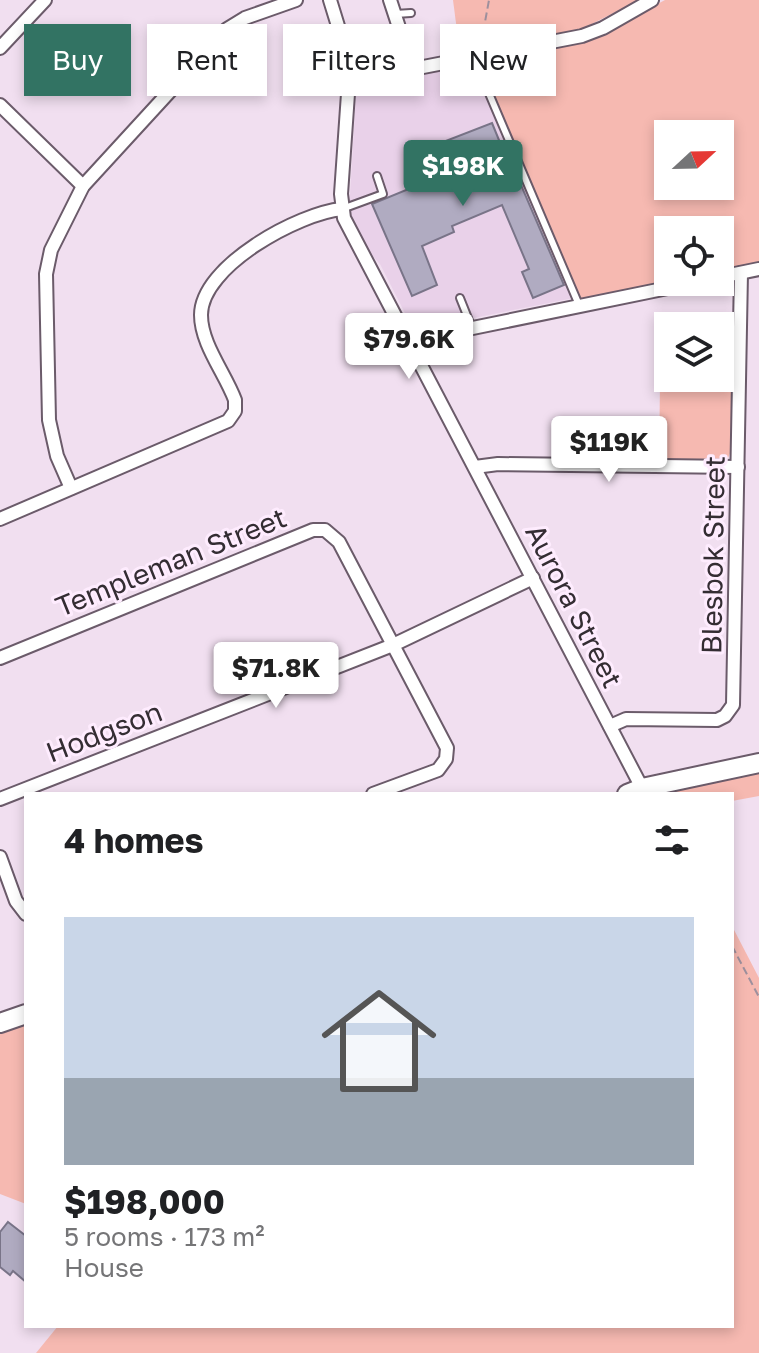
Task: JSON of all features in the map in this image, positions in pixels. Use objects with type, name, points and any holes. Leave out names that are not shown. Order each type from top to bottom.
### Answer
[{"type":"main road","points":[[637,791],[759,763]]},
{"type":"main road","points":[[0,1023],[24,1015]]},
{"type":"street","points":[[0,48],[45,0]]},
{"type":"street","points":[[71,488],[57,456],[49,420],[46,274],[55,239],[83,186],[232,25],[296,0]]},
{"type":"street","name":"Aurora Street","points":[[330,0],[338,24]]},
{"type":"street","points":[[390,0],[397,24]]},
{"type":"street","points":[[556,41],[603,28],[652,0]]},
{"type":"street","name":"Aurora Street","points":[[350,96],[342,209],[353,237],[610,726],[637,791]]},
{"type":"street","points":[[0,105],[83,186]]},
{"type":"street","points":[[0,519],[224,424],[235,411],[234,395],[203,331],[201,310],[207,290],[255,243],[320,214],[342,209]]},
{"type":"street","points":[[734,274],[759,269]]},
{"type":"street","name":"Blesbok Street","points":[[610,726],[626,719],[717,720],[731,709],[734,701],[741,273]]},
{"type":"street","points":[[409,341],[472,328],[531,311],[580,306],[654,291]]},
{"type":"street","points":[[475,467],[498,464],[738,467]]},
{"type":"street","name":"Templeman Street","points":[[0,658],[317,529],[330,532],[445,743],[447,753],[438,770],[378,792]]},
{"type":"street","name":"Hodgson","points":[[0,799],[393,645],[533,578]]},
{"type":"street","points":[[0,857],[16,901],[24,911]]},
{"type":"lane","points":[[394,14],[411,13]]},
{"type":"lane","points":[[490,96],[580,306]]},
{"type":"lane","points":[[342,209],[383,194],[377,176]]},
{"type":"lane","points":[[460,298],[472,328]]},
{"type":"path","points":[[484,24],[489,0]]},
{"type":"path","points":[[734,950],[759,997]]},
{"type":"shaded area","points":[[453,0],[639,0],[580,30],[556,35],[556,24],[456,24]]},
{"type":"shaded area","points":[[665,0],[759,0],[759,263],[734,268],[734,216],[654,216],[654,285],[580,300],[494,96],[556,96],[556,48],[588,41]]},
{"type":"shaded area","points":[[440,71],[440,96],[495,96],[579,297],[418,329],[410,323],[349,212],[356,96],[424,96],[424,74]]},
{"type":"shaded area","points":[[660,392],[733,392],[732,449],[728,458],[718,461],[659,461]]},
{"type":"shaded area","points":[[759,770],[759,796],[734,801],[734,792],[666,792]]},
{"type":"shaded area","points":[[734,930],[759,978],[759,1353],[36,1353],[56,1328],[734,1328]]},
{"type":"shaded area","points":[[24,1021],[24,1203],[0,1194],[0,1029]]},
{"type":"building","points":[[492,123],[503,150],[506,149],[513,164],[510,167],[518,178],[564,285],[533,298],[522,272],[529,269],[502,205],[452,226],[454,232],[422,246],[437,285],[412,296],[372,204],[416,186],[412,177],[421,174],[412,154]]},
{"type":"building","points":[[8,1222],[24,1234],[24,1280],[13,1271],[10,1275],[0,1267],[0,1232]]}]
